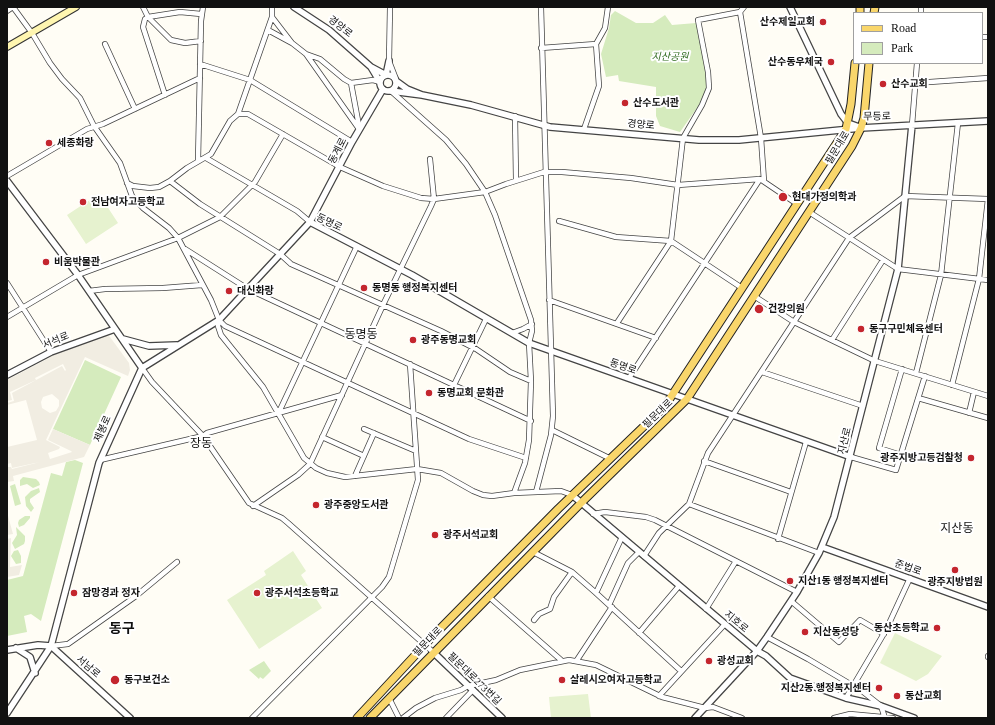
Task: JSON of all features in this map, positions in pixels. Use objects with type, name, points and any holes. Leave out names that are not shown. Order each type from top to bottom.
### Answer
[{"type":"main road","points":[[7,47],[76,7]]},
{"type":"main road","name":"필문대로","points":[[357,718],[572,495],[665,406],[672,393],[847,126],[855,64]]},
{"type":"main road","name":"필문대로","points":[[374,717],[389,698],[488,596],[687,399],[852,146],[861,128],[869,64]]},
{"type":"street","points":[[7,11],[13,7],[32,33],[50,63],[62,79],[80,98],[94,126],[120,164],[132,196],[140,205],[169,228],[178,238],[202,286],[211,300],[219,320],[228,329],[302,361],[476,442],[526,458]]},
{"type":"street","points":[[143,7],[148,16],[170,40],[184,43],[201,41]]},
{"type":"street","points":[[198,161],[201,14],[203,7]]},
{"type":"street","points":[[127,183],[133,186],[150,188],[170,182],[198,161],[206,158],[214,149],[230,121],[238,114],[268,30],[272,17],[272,7]]},
{"type":"street","name":"경양로","points":[[294,7],[329,30],[371,67],[386,75],[392,76],[407,89],[422,95]]},
{"type":"street","points":[[380,82],[382,77],[386,75],[390,61],[390,7]]},
{"type":"street","points":[[536,492],[552,430],[553,393],[544,172],[540,7]]},
{"type":"street","points":[[584,129],[599,86],[596,44],[605,28],[608,7]]},
{"type":"street","points":[[617,323],[671,241],[682,138],[702,105],[709,88],[708,72],[698,20],[740,12],[744,7]]},
{"type":"street","name":"무등로","points":[[790,7],[847,126]]},
{"type":"street","points":[[165,95],[143,27],[145,19],[148,16],[180,12],[201,14]]},
{"type":"street","points":[[628,378],[656,338],[704,263],[762,180],[761,138],[740,12]]},
{"type":"street","points":[[272,17],[292,43]]},
{"type":"street","points":[[268,30],[292,43],[306,54],[359,129]]},
{"type":"street","points":[[106,44],[135,109]]},
{"type":"street","points":[[541,48],[596,44]]},
{"type":"street","points":[[306,54],[320,59],[351,83],[373,80],[380,82]]},
{"type":"street","points":[[390,61],[396,80],[395,88],[391,90],[446,140],[466,164],[485,192],[495,215],[532,324],[529,343],[531,421],[526,458],[514,493]]},
{"type":"street","points":[[200,64],[250,80],[352,142]]},
{"type":"street","points":[[912,126],[917,64]]},
{"type":"street","points":[[371,67],[383,89]]},
{"type":"street","points":[[7,176],[87,129],[135,109],[200,78]]},
{"type":"street","points":[[915,83],[988,78]]},
{"type":"street","points":[[351,83],[359,129]]},
{"type":"street","name":"경양로","points":[[383,89],[454,101],[554,127],[682,138],[722,141],[761,138],[847,126],[861,128]]},
{"type":"street","name":"동계로","points":[[310,222],[359,129],[383,89]]},
{"type":"street","points":[[238,114],[248,114],[340,167],[405,194],[434,199],[485,192],[516,180],[544,172],[591,173],[678,185],[762,180],[797,204]]},
{"type":"street","points":[[515,116],[516,180]]},
{"type":"street","name":"무등로","points":[[861,128],[988,121]]},
{"type":"street","points":[[916,373],[941,275],[951,198],[958,123]]},
{"type":"street","name":"지산로","points":[[695,718],[757,651],[767,637],[797,592],[819,553],[834,516],[851,457],[898,269],[912,126]]},
{"type":"street","points":[[7,317],[78,275],[178,238],[220,217],[252,185],[283,134]]},
{"type":"street","points":[[206,158],[297,210],[310,222]]},
{"type":"street","points":[[254,506],[298,475],[310,464],[383,305],[434,199],[430,159]]},
{"type":"street","points":[[7,182],[78,275],[152,382],[203,436],[249,503],[288,522],[433,652]]},
{"type":"street","points":[[170,182],[220,217],[280,254],[291,264],[471,346],[510,372],[531,381]]},
{"type":"street","points":[[577,660],[611,606],[628,563],[642,554],[659,533],[689,504],[704,461],[849,238],[905,196],[988,199],[980,279],[952,385]]},
{"type":"street","points":[[809,212],[898,269],[988,280]]},
{"type":"street","points":[[559,221],[616,237],[671,241],[742,288]]},
{"type":"street","name":"동명로","points":[[142,368],[219,320],[310,222],[400,269],[529,343],[851,457]]},
{"type":"street","points":[[279,412],[357,246]]},
{"type":"street","points":[[184,249],[248,289],[320,324],[410,364],[531,421]]},
{"type":"street","points":[[832,340],[883,260]]},
{"type":"street","points":[[7,283],[51,352]]},
{"type":"street","points":[[89,291],[105,289],[182,288],[202,286]]},
{"type":"street","points":[[754,296],[794,322],[875,360],[988,396]]},
{"type":"street","points":[[550,300],[656,338]]},
{"type":"street","points":[[454,385],[471,346],[486,319]]},
{"type":"street","points":[[219,320],[218,326],[221,335],[255,376],[279,412],[304,458],[310,464],[327,473],[337,476],[355,476],[417,469],[441,473],[483,495],[492,496],[514,493],[560,491],[572,495]]},
{"type":"street","points":[[512,334],[532,324]]},
{"type":"street","name":"서석로","points":[[7,375],[51,352],[115,329]]},
{"type":"street","points":[[123,339],[149,346],[179,345]]},
{"type":"street","points":[[252,718],[370,597],[382,587],[388,577],[416,489],[417,469],[410,364]]},
{"type":"street","name":"제봉로","points":[[7,713],[35,673],[51,646],[100,460],[142,368]]},
{"type":"street","points":[[901,455],[879,448],[902,369]]},
{"type":"street","points":[[762,372],[863,406]]},
{"type":"street","points":[[851,457],[896,470],[925,376]]},
{"type":"street","points":[[969,413],[974,392]]},
{"type":"street","points":[[100,460],[203,436],[207,433],[342,395]]},
{"type":"street","points":[[918,398],[988,418]]},
{"type":"street","points":[[364,429],[416,451]]},
{"type":"street","points":[[552,430],[611,459]]},
{"type":"street","points":[[355,476],[374,433]]},
{"type":"street","points":[[322,437],[364,456]]},
{"type":"street","points":[[778,539],[806,442]]},
{"type":"street","points":[[704,461],[791,492]]},
{"type":"street","name":"지호로","points":[[572,495],[706,609],[757,651],[766,656],[790,678],[846,698],[881,706],[914,718]]},
{"type":"street","points":[[689,504],[778,539],[819,553]]},
{"type":"street","points":[[593,514],[605,512],[646,517],[797,592]]},
{"type":"street","points":[[596,593],[622,538]]},
{"type":"street","name":"준법로","points":[[822,547],[988,607]]},
{"type":"street","points":[[533,552],[572,572],[681,671]]},
{"type":"street","points":[[706,609],[736,561]]},
{"type":"street","points":[[7,650],[38,645],[51,646],[68,644],[136,596],[177,562]]},
{"type":"street","points":[[534,620],[540,614],[550,609],[554,597],[572,572]]},
{"type":"street","points":[[846,698],[884,634],[910,578]]},
{"type":"street","points":[[639,633],[679,586]]},
{"type":"street","points":[[488,596],[561,660]]},
{"type":"street","points":[[790,601],[839,642],[860,620],[884,634]]},
{"type":"street","points":[[659,696],[725,624]]},
{"type":"street","points":[[767,637],[862,691],[881,706],[885,717]]},
{"type":"street","name":"서남로","points":[[51,646],[130,718]]},
{"type":"street","points":[[16,648],[30,657],[35,673]]},
{"type":"street","name":"필문대로273번길","points":[[433,652],[502,718]]},
{"type":"street","points":[[403,718],[416,708],[435,698],[496,680],[520,670],[561,660],[577,660],[596,665],[659,696],[705,708],[713,707],[742,718]]},
{"type":"street","points":[[446,718],[470,688]]},
{"type":"street","points":[[389,698],[399,718]]},
{"type":"street","points":[[834,718],[850,714],[893,718]]},
{"type":"green space","name":"지산공원","points":[[615,11],[636,23],[653,23],[665,15],[672,25],[696,23],[707,76],[707,90],[704,98],[680,132],[660,126],[656,116],[656,87],[619,81],[618,75],[606,77],[601,54],[609,28],[611,15]]},
{"type":"green space","points":[[99,194],[118,223],[86,244],[67,215]]},
{"type":"green space","points":[[85,360],[121,377],[90,445],[53,429]]},
{"type":"green space","points":[[75,460],[83,463],[41,621],[31,614],[24,616],[27,632],[7,636],[7,580],[23,576],[51,473],[62,476],[66,462]]},
{"type":"green space","points":[[23,477],[36,479],[40,485],[33,488],[27,484],[20,486],[20,480]]},
{"type":"green space","points":[[15,484],[21,504],[15,506],[10,486]]},
{"type":"green space","points":[[39,488],[40,492],[30,499],[30,502],[34,508],[31,512],[26,506],[25,497],[31,491]]},
{"type":"green space","points":[[25,516],[30,516],[30,518],[24,525],[19,527],[19,520]]},
{"type":"green space","points":[[16,527],[25,536],[25,541],[24,544],[15,549],[12,543],[17,535]]},
{"type":"green space","points":[[18,550],[21,556],[21,563],[16,564],[11,556],[14,551]]},
{"type":"green space","points":[[293,551],[306,571],[301,575],[322,608],[259,649],[227,600],[266,575],[264,571]]},
{"type":"green space","points":[[895,633],[942,656],[928,674],[916,681],[880,663]]},
{"type":"green space","points":[[264,661],[271,671],[263,679],[260,677],[259,679],[249,670]]},
{"type":"green space","points":[[588,694],[591,718],[551,718],[549,697]]},
{"type":"shaded area","points":[[105,334],[110,337],[129,363],[130,370],[128,376],[85,357],[46,440],[60,447],[59,449],[48,453],[50,459],[72,452],[48,440],[53,429],[90,445],[84,457],[13,476],[14,481],[7,482],[7,467],[11,467],[12,469],[40,462],[12,468],[11,463],[7,464],[7,447],[37,440],[26,400],[7,405],[7,403],[14,401],[12,393],[62,366],[65,371],[66,370],[63,364],[35,378],[36,380],[10,392],[12,400],[7,401],[7,380],[49,358],[51,355]],"holes":[[[52,394],[59,400],[59,406],[56,411],[50,413],[42,408],[41,402],[43,397]]]},
{"type":"shaded area","points":[[7,512],[13,534],[7,535]]},
{"type":"shaded area","points":[[11,538],[10,567],[22,565],[19,575],[7,577],[7,539]]},
{"type":"place","name":"산수제일교회","points":[[823,22]]},
{"type":"place","name":"산수동우체국","points":[[831,62]]},
{"type":"place","name":"산수교회","points":[[883,84]]},
{"type":"place","name":"산수도서관","points":[[625,103]]},
{"type":"place","name":"세종화랑","points":[[49,143]]},
{"type":"place","name":"현대가정의학과","points":[[783,197]]},
{"type":"place","name":"전남여자고등학교","points":[[83,202]]},
{"type":"place","name":"비움박물관","points":[[46,262]]},
{"type":"place","name":"동명동 행정복지센터","points":[[364,288]]},
{"type":"place","name":"대신화랑","points":[[229,291]]},
{"type":"place","name":"건강의원","points":[[759,309]]},
{"type":"place","name":"동구구민체육센터","points":[[861,329]]},
{"type":"place","name":"광주동명교회","points":[[413,340]]},
{"type":"place","name":"동명교회 문화관","points":[[429,393]]},
{"type":"place","name":"광주지방고등검찰청","points":[[971,458]]},
{"type":"place","name":"광주중앙도서관","points":[[316,505]]},
{"type":"place","name":"광주서석교회","points":[[435,535]]},
{"type":"place","name":"광주지방법원","points":[[955,570]]},
{"type":"place","name":"지산1동 행정복지센터","points":[[790,581]]},
{"type":"place","name":"잠망경과 정자","points":[[74,593]]},
{"type":"place","name":"광주서석초등학교","points":[[257,593]]},
{"type":"place","name":"동산초등학교","points":[[937,628]]},
{"type":"place","name":"지산동성당","points":[[805,632]]},
{"type":"place","name":"광성교회","points":[[709,661]]},
{"type":"place","name":"동구보건소","points":[[115,680]]},
{"type":"place","name":"살레시오여자고등학교","points":[[562,680]]},
{"type":"place","name":"지산2동 행정복지센터","points":[[879,688]]},
{"type":"place","name":"동산교회","points":[[897,696]]},
{"type":"district","name":"동명동","points":[[361,335]]},
{"type":"district","name":"장동","points":[[201,444]]},
{"type":"district","name":"지산동","points":[[957,529]]},
{"type":"district","name":"동구","points":[[122,629]]}]
